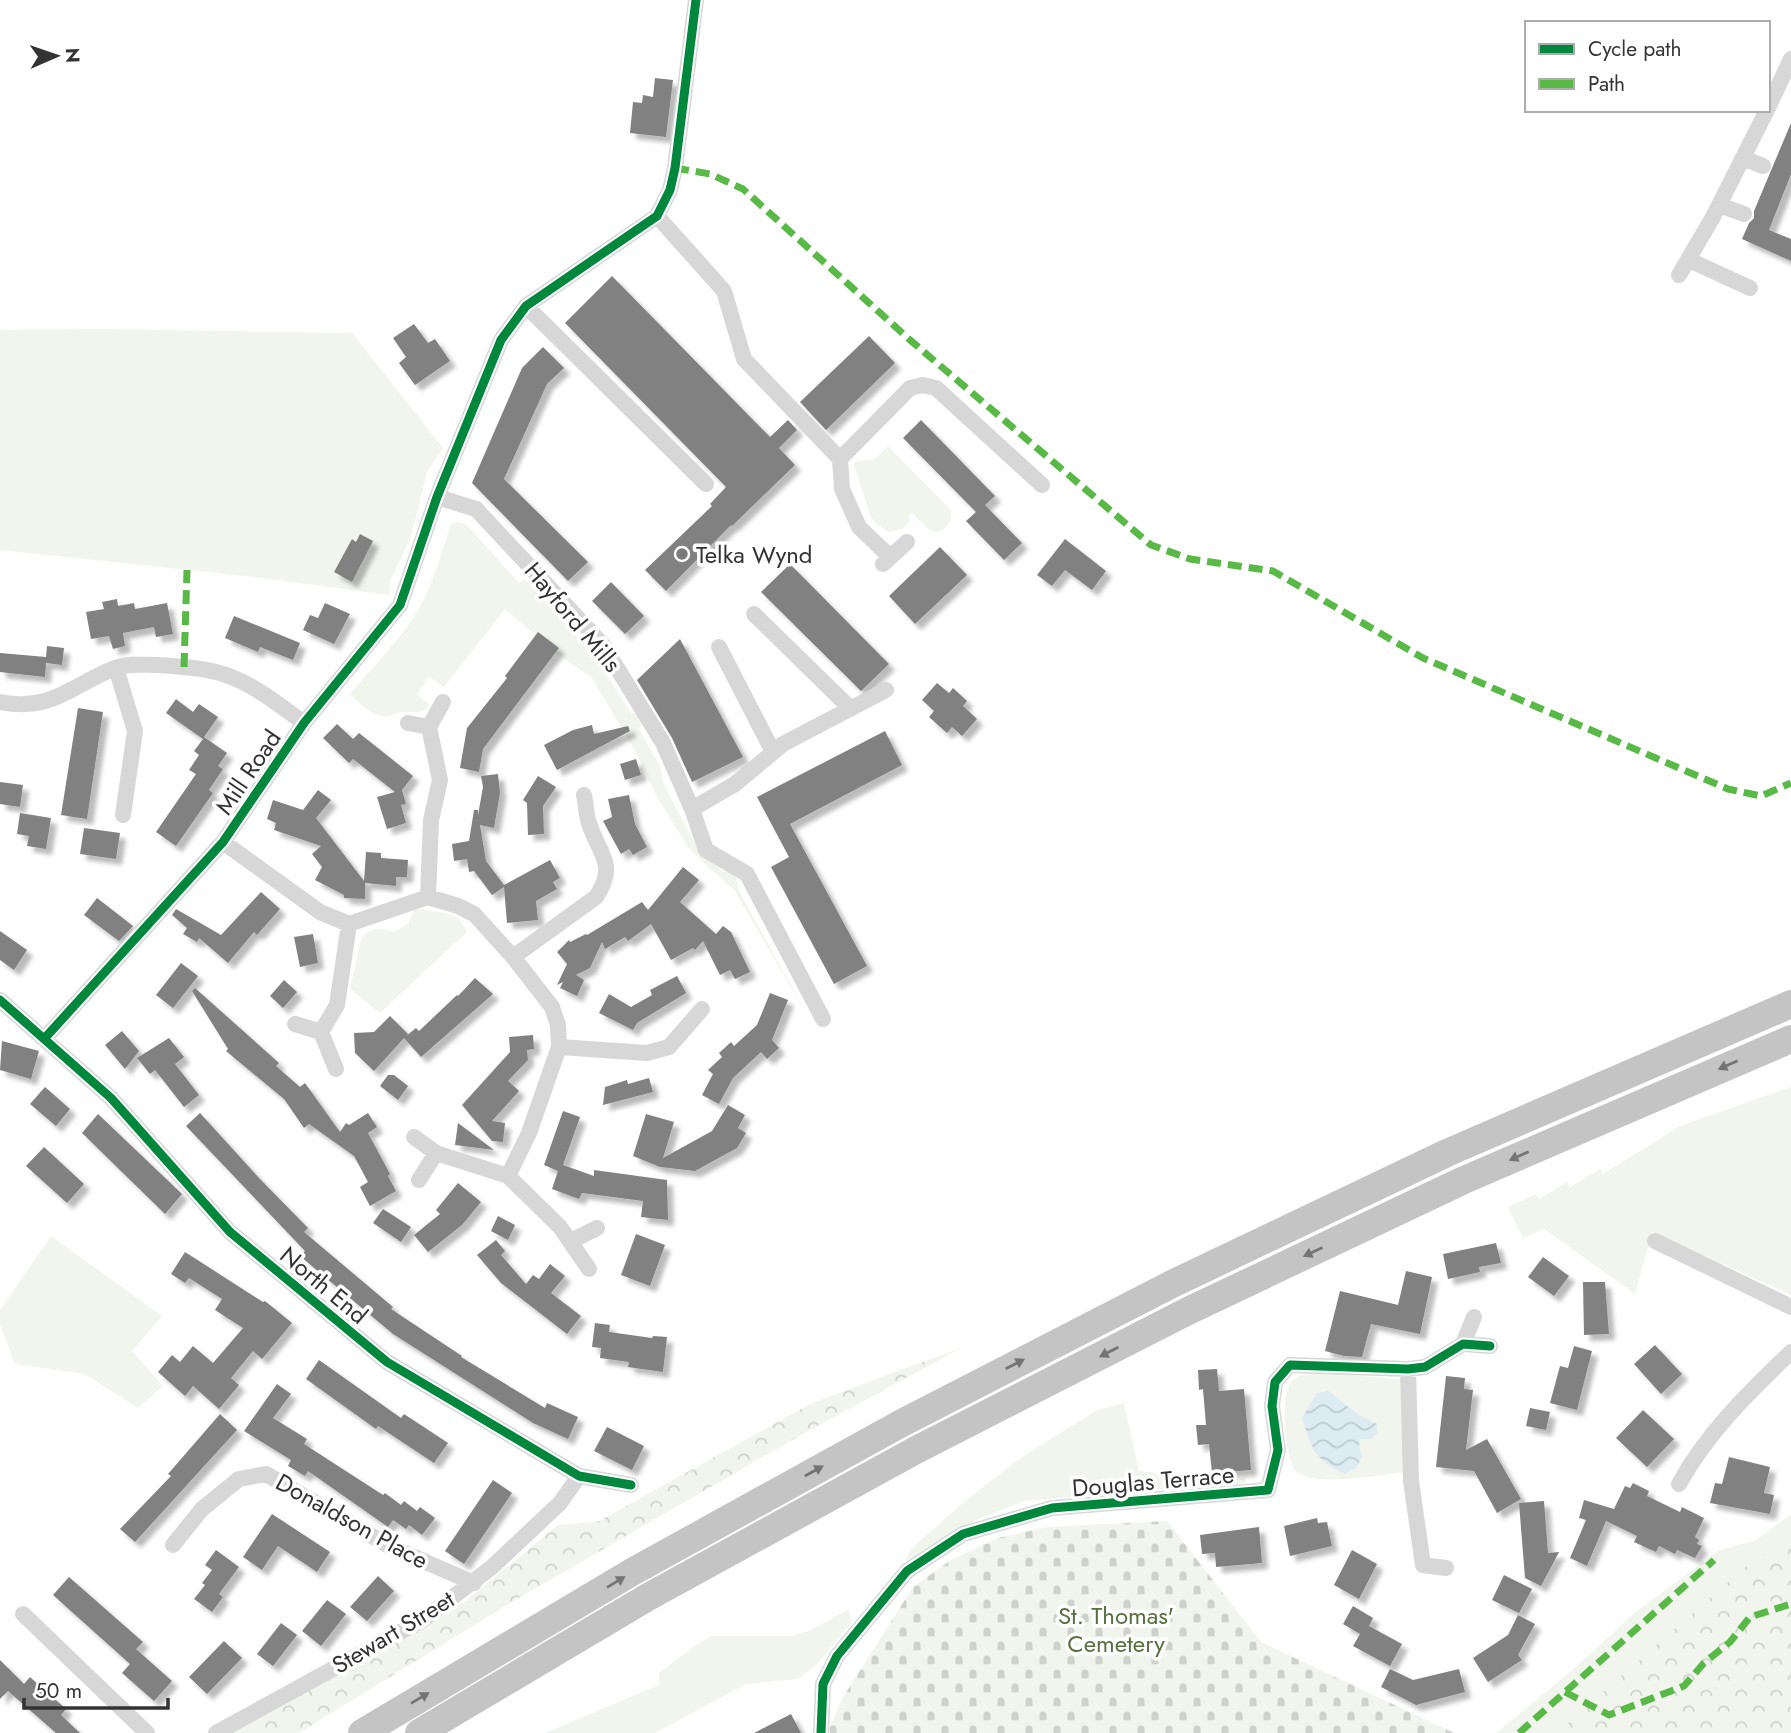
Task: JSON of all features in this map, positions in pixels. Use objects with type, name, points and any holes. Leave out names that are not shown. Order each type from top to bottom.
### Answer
[{"type":"highway","points":[[362,1733],[632,1572],[900,1424],[1160,1290],[1449,1152],[1791,1004]]},
{"type":"highway","points":[[419,1733],[648,1597],[892,1463],[1188,1311],[1464,1180],[1791,1039]]},
{"type":"street","points":[[696,0],[675,168],[670,190],[657,216],[724,291],[744,359],[840,459],[842,489],[859,527],[887,560],[907,542]]},
{"type":"street","points":[[1770,106],[1786,83],[1791,59]]},
{"type":"street","points":[[1679,275],[1719,205],[1766,112]]},
{"type":"street","points":[[1743,158],[1763,166]]},
{"type":"street","points":[[1719,205],[1744,214]]},
{"type":"street","name":"Mill Road","points":[[44,1039],[223,842],[304,723],[400,605],[437,497],[501,340],[526,306],[657,216]]},
{"type":"street","points":[[1689,260],[1750,288]]},
{"type":"street","points":[[526,306],[706,484]]},
{"type":"street","points":[[840,459],[910,388],[923,385],[936,388],[1042,485]]},
{"type":"street","name":"Hayford Mills","points":[[437,497],[476,509],[603,645],[663,743],[692,809],[706,850],[747,874],[823,1019]]},
{"type":"street","points":[[754,614],[851,709]]},
{"type":"street","points":[[719,647],[774,752]]},
{"type":"street","points":[[0,702],[19,706],[55,700],[71,689],[130,664],[176,666],[217,672],[269,698],[304,723]]},
{"type":"street","points":[[116,668],[135,731],[123,815]]},
{"type":"street","points":[[692,809],[734,784],[783,744],[886,690]]},
{"type":"street","points":[[428,897],[430,820],[440,780],[429,727],[443,702]]},
{"type":"street","points":[[408,723],[429,727]]},
{"type":"street","points":[[513,957],[596,897],[604,885],[608,870],[603,852],[588,821],[584,795]]},
{"type":"street","points":[[223,842],[320,912],[349,924],[428,897],[474,914],[513,957],[552,1007],[558,1026],[559,1047],[529,1133],[508,1177]]},
{"type":"street","points":[[321,1032],[337,1005],[349,924]]},
{"type":"street","name":"North End","points":[[0,1000],[111,1098],[230,1232],[387,1362],[579,1476],[631,1485]]},
{"type":"street","points":[[559,1047],[647,1054],[669,1047],[702,1009]]},
{"type":"street","points":[[295,1024],[321,1032]]},
{"type":"street","points":[[321,1032],[336,1069]]},
{"type":"street","points":[[414,1137],[436,1153],[508,1177],[560,1227],[589,1269]]},
{"type":"street","points":[[419,1180],[436,1153]]},
{"type":"street","points":[[571,1241],[597,1227]]},
{"type":"street","points":[[1655,1241],[1791,1307]]},
{"type":"street","points":[[1474,1317],[1463,1344],[1490,1346]]},
{"type":"street","name":"Douglas Terrace","points":[[821,1733],[823,1684],[837,1656],[907,1571],[963,1534],[1052,1508],[1268,1490],[1278,1450],[1272,1406],[1275,1382],[1290,1365],[1408,1369],[1425,1367],[1463,1344]]},
{"type":"street","points":[[1679,1484],[1710,1436],[1748,1393],[1791,1352]]},
{"type":"street","points":[[1408,1369],[1411,1481],[1423,1565],[1446,1568]]},
{"type":"street","name":"Donaldson Place","points":[[173,1545],[202,1509],[239,1479],[266,1474],[389,1546],[474,1583]]},
{"type":"street","name":"Stewart Street","points":[[216,1733],[424,1619],[474,1583],[560,1503],[579,1476]]},
{"type":"street","points":[[23,1614],[147,1733]]},
{"type":"green space","points":[[0,330],[352,333],[443,448],[427,472],[411,537],[391,579],[389,595],[254,577],[0,550]]},
{"type":"green space","points":[[888,446],[950,509],[951,519],[943,530],[938,532],[929,529],[912,513],[908,516],[911,520],[902,529],[889,532],[876,524],[871,517],[854,465],[855,462],[875,459]]},
{"type":"green space","points":[[465,523],[519,583],[525,579],[594,655],[631,713],[637,714],[642,722],[639,729],[660,766],[664,785],[698,849],[723,872],[728,871],[736,878],[740,893],[811,1022],[735,891],[690,850],[658,799],[635,751],[592,678],[556,653],[505,609],[444,687],[429,677],[417,694],[430,705],[424,710],[388,716],[377,715],[350,694],[414,617],[430,586],[451,524]]},
{"type":"green space","points":[[414,910],[459,918],[467,932],[380,1013],[350,989],[361,939],[376,929],[394,932],[408,924]]},
{"type":"green space","points":[[1791,1087],[1791,1295],[1652,1232],[1635,1294],[1544,1229],[1523,1238],[1508,1207],[1536,1194],[1539,1199],[1567,1182],[1570,1187],[1600,1169],[1603,1174],[1680,1126]]},
{"type":"green space","points":[[51,1236],[162,1316],[132,1351],[163,1386],[138,1408],[85,1374],[15,1364],[0,1325],[0,1310]]},
{"type":"green space","points":[[963,1347],[799,1436],[510,1603],[299,1733],[229,1733],[467,1600],[558,1525],[599,1521],[812,1403]]},
{"type":"green space","points":[[1321,1372],[1404,1380],[1405,1472],[1318,1479],[1297,1472],[1286,1442],[1285,1401],[1291,1382],[1297,1377]]},
{"type":"green space","points":[[1124,1403],[1139,1471],[1211,1479],[1245,1478],[1245,1483],[1024,1501],[976,1520],[905,1561],[910,1550],[965,1501],[1022,1457],[1097,1410]]},
{"type":"green space","points":[[1791,1514],[1791,1733],[1496,1733],[1570,1672],[1637,1611],[1718,1551],[1756,1540]]},
{"type":"green space","name":"St. Thomas' Cemetery","points":[[1167,1521],[1261,1642],[1454,1733],[830,1733],[829,1729],[842,1699],[913,1587],[951,1560],[998,1538],[1047,1527]]},
{"type":"green space","points":[[1791,1538],[1791,1733],[1557,1733],[1752,1561]]},
{"type":"green space","points":[[849,1609],[851,1623],[817,1664],[798,1679],[746,1684],[655,1733],[545,1733],[659,1685],[659,1673],[712,1636],[791,1636],[809,1631]]},
{"type":"water","points":[[1328,1391],[1359,1415],[1377,1424],[1377,1434],[1371,1439],[1361,1439],[1359,1445],[1362,1457],[1356,1468],[1345,1474],[1320,1458],[1302,1418],[1317,1393]]},
{"type":"building","points":[[655,78],[673,80],[666,137],[630,133],[633,102],[642,103],[643,95],[653,97]]},
{"type":"building","points":[[1791,123],[1791,174],[1769,230],[1791,239],[1791,261],[1742,239],[1754,218],[1754,211]]},
{"type":"building","points":[[612,276],[770,437],[788,420],[797,430],[779,448],[795,465],[666,591],[645,570],[712,506],[710,504],[726,487],[565,323]]},
{"type":"building","points":[[414,324],[428,343],[435,339],[450,361],[415,385],[399,363],[406,357],[393,338]]},
{"type":"building","points":[[869,336],[895,363],[826,430],[800,402]]},
{"type":"building","points":[[543,347],[564,368],[547,384],[504,479],[588,562],[568,581],[472,483],[522,368]]},
{"type":"building","points":[[921,420],[995,496],[985,505],[1022,543],[1004,560],[966,521],[976,512],[903,438]]},
{"type":"building","points":[[360,534],[373,541],[352,582],[334,572],[352,539],[356,542]]},
{"type":"building","points":[[1065,539],[1106,571],[1092,590],[1065,570],[1052,586],[1037,575]]},
{"type":"building","points":[[940,547],[967,575],[915,624],[889,596]]},
{"type":"building","points":[[790,564],[889,664],[861,691],[761,592]]},
{"type":"building","points":[[611,582],[644,616],[625,634],[592,601]]},
{"type":"building","points":[[117,599],[118,606],[134,603],[135,609],[167,603],[173,634],[156,637],[154,627],[123,633],[125,646],[113,649],[109,636],[91,639],[86,612],[104,609],[102,602]]},
{"type":"building","points":[[325,603],[350,614],[334,644],[303,630],[310,615],[318,618]]},
{"type":"building","points":[[234,616],[300,643],[293,660],[260,647],[258,652],[225,638]]},
{"type":"building","points":[[538,632],[559,648],[483,749],[479,772],[460,768],[467,728],[507,678],[505,676]]},
{"type":"building","points":[[680,639],[743,757],[692,782],[672,738],[637,680]]},
{"type":"building","points":[[47,646],[64,648],[62,665],[46,663],[45,677],[0,672],[0,653],[46,657]]},
{"type":"building","points":[[937,683],[949,693],[953,688],[967,701],[963,706],[977,719],[962,736],[952,727],[947,733],[929,717],[934,711],[922,700]]},
{"type":"building","points":[[176,699],[193,712],[199,704],[218,717],[204,737],[227,753],[218,766],[223,769],[209,790],[213,793],[176,846],[156,832],[196,774],[189,770],[199,755],[194,751],[203,739],[166,713]]},
{"type":"building","points":[[78,708],[103,712],[87,819],[61,815]]},
{"type":"building","points":[[337,724],[353,739],[359,733],[413,776],[402,790],[406,804],[401,805],[406,823],[387,829],[377,797],[395,792],[353,759],[349,763],[323,738]]},
{"type":"building","points":[[592,725],[594,734],[628,726],[630,731],[557,770],[544,745],[573,730]]},
{"type":"building","points":[[885,731],[902,765],[790,824],[867,966],[834,984],[771,867],[789,857],[757,797]]},
{"type":"building","points":[[636,759],[641,775],[625,780],[620,764]]},
{"type":"building","points":[[498,774],[500,793],[494,828],[480,825],[486,861],[504,885],[550,860],[560,878],[553,882],[557,889],[536,901],[538,920],[507,923],[504,887],[492,895],[474,871],[469,872],[467,859],[454,861],[452,844],[469,841],[474,810],[478,810],[478,815],[483,787],[481,776]]},
{"type":"building","points":[[538,776],[556,787],[543,806],[544,834],[528,835],[527,803],[523,800]]},
{"type":"building","points":[[0,782],[23,785],[20,807],[0,804]]},
{"type":"building","points":[[318,790],[331,800],[316,818],[364,881],[366,852],[381,853],[381,858],[408,860],[407,877],[396,877],[396,886],[365,883],[365,899],[344,898],[344,895],[315,880],[322,867],[312,854],[321,846],[274,830],[276,823],[267,819],[273,800],[303,810]]},
{"type":"building","points":[[629,795],[635,824],[647,847],[633,855],[629,849],[621,854],[603,821],[612,817],[608,799]]},
{"type":"building","points":[[20,813],[51,818],[46,849],[27,846],[29,836],[17,834]]},
{"type":"building","points":[[84,828],[120,833],[116,859],[80,854]]},
{"type":"building","points":[[683,867],[699,880],[680,902],[716,934],[723,926],[731,932],[750,972],[735,979],[730,970],[720,975],[703,941],[695,950],[693,948],[671,960],[651,924],[628,941],[625,937],[605,949],[602,942],[590,968],[576,975],[584,980],[577,996],[560,988],[563,982],[557,985],[567,964],[557,952],[569,940],[570,942],[587,935],[642,902],[648,910]]},
{"type":"building","points":[[261,892],[280,909],[257,935],[254,932],[228,963],[199,938],[197,942],[183,934],[187,928],[172,915],[176,909],[221,935]]},
{"type":"building","points":[[97,898],[133,926],[119,941],[84,915]]},
{"type":"building","points":[[0,931],[27,950],[14,970],[0,960]]},
{"type":"building","points":[[313,934],[318,963],[300,967],[294,937]]},
{"type":"building","points":[[181,963],[198,976],[173,1008],[156,995]]},
{"type":"building","points":[[677,976],[686,993],[637,1023],[633,1030],[599,1013],[609,994],[631,1007],[652,995],[650,990]]},
{"type":"building","points":[[475,978],[493,994],[421,1057],[404,1038],[374,1071],[355,1053],[354,1033],[374,1032],[390,1016],[408,1034],[405,1037],[416,1028],[419,1031]]},
{"type":"building","points":[[284,980],[297,992],[283,1008],[270,996]]},
{"type":"building","points":[[195,988],[279,1063],[276,1066],[300,1087],[305,1083],[340,1132],[346,1123],[349,1125],[368,1113],[377,1127],[368,1133],[396,1191],[370,1206],[360,1187],[368,1182],[354,1156],[309,1124],[304,1128],[284,1099],[226,1051],[228,1049],[192,991]]},
{"type":"building","points":[[770,993],[788,1000],[772,1040],[779,1048],[767,1059],[761,1052],[733,1078],[719,1104],[702,1095],[713,1074],[708,1070],[722,1057],[719,1053],[731,1042],[734,1046],[757,1025]]},
{"type":"building","points":[[122,1031],[139,1051],[125,1069],[105,1045]]},
{"type":"building","points":[[533,1035],[534,1049],[527,1050],[528,1060],[508,1081],[519,1091],[492,1121],[505,1123],[503,1142],[492,1141],[462,1105],[510,1052],[509,1037]]},
{"type":"building","points":[[169,1038],[184,1057],[175,1064],[199,1095],[184,1107],[155,1070],[150,1074],[137,1058]]},
{"type":"building","points":[[2,1041],[39,1051],[31,1079],[0,1070]]},
{"type":"building","points":[[388,1075],[394,1075],[408,1086],[398,1100],[380,1086]]},
{"type":"building","points":[[649,1078],[653,1092],[603,1105],[605,1087],[627,1080],[628,1084]]},
{"type":"building","points":[[45,1087],[70,1109],[56,1126],[30,1104]]},
{"type":"building","points":[[728,1105],[745,1115],[738,1128],[746,1133],[737,1148],[695,1171],[660,1167],[633,1156],[646,1114],[674,1122],[663,1158],[712,1131]]},
{"type":"building","points":[[563,1111],[580,1117],[563,1165],[594,1176],[594,1170],[667,1180],[668,1220],[641,1217],[643,1201],[582,1193],[579,1199],[552,1189],[558,1171],[544,1165]]},
{"type":"building","points":[[200,1113],[308,1228],[304,1232],[393,1307],[391,1309],[461,1357],[545,1408],[547,1403],[578,1417],[568,1439],[533,1423],[393,1334],[300,1256],[305,1251],[186,1126]]},
{"type":"building","points":[[98,1114],[182,1194],[165,1214],[82,1133]]},
{"type":"building","points":[[458,1123],[494,1150],[455,1145]]},
{"type":"building","points":[[44,1147],[84,1184],[67,1203],[26,1166]]},
{"type":"building","points":[[458,1183],[481,1202],[462,1225],[428,1252],[414,1235],[440,1214],[436,1210]]},
{"type":"building","points":[[383,1209],[411,1227],[401,1242],[373,1223]]},
{"type":"building","points":[[498,1216],[515,1225],[508,1240],[491,1231]]},
{"type":"building","points":[[636,1234],[665,1245],[650,1286],[621,1275]]},
{"type":"building","points":[[496,1240],[505,1251],[501,1255],[526,1284],[533,1275],[539,1279],[550,1264],[565,1276],[551,1293],[581,1316],[567,1334],[501,1283],[477,1255]]},
{"type":"building","points":[[1496,1243],[1501,1263],[1479,1267],[1480,1272],[1448,1279],[1443,1254]]},
{"type":"building","points":[[185,1252],[265,1301],[292,1323],[262,1359],[253,1351],[231,1378],[239,1385],[219,1409],[193,1386],[185,1396],[158,1372],[172,1355],[180,1362],[193,1346],[213,1363],[243,1328],[215,1310],[222,1299],[189,1278],[185,1283],[171,1274]]},
{"type":"building","points":[[1543,1257],[1569,1276],[1554,1296],[1528,1277]]},
{"type":"building","points":[[1406,1271],[1432,1277],[1420,1334],[1371,1324],[1362,1357],[1325,1351],[1340,1291],[1398,1305]]},
{"type":"building","points":[[1583,1282],[1605,1282],[1609,1334],[1584,1335]]},
{"type":"building","points":[[595,1323],[610,1325],[609,1332],[652,1338],[667,1337],[663,1372],[628,1367],[629,1362],[600,1358],[601,1348],[592,1347]]},
{"type":"building","points":[[1655,1345],[1682,1374],[1661,1394],[1634,1364]]},
{"type":"building","points":[[1574,1346],[1592,1351],[1577,1410],[1550,1403],[1560,1366],[1568,1368]]},
{"type":"building","points":[[319,1360],[401,1418],[404,1414],[448,1443],[434,1463],[378,1426],[376,1429],[306,1379]]},
{"type":"building","points":[[1217,1369],[1219,1391],[1244,1389],[1251,1470],[1212,1473],[1209,1444],[1198,1445],[1196,1425],[1206,1425],[1203,1389],[1199,1390],[1198,1370]]},
{"type":"building","points":[[1446,1376],[1465,1378],[1464,1389],[1473,1390],[1466,1450],[1487,1439],[1521,1499],[1497,1513],[1474,1471],[1436,1467]]},
{"type":"building","points":[[277,1384],[291,1394],[273,1418],[307,1439],[304,1444],[383,1495],[385,1493],[401,1505],[404,1501],[417,1511],[420,1507],[435,1518],[422,1535],[409,1525],[406,1529],[393,1520],[388,1527],[308,1471],[305,1476],[288,1466],[291,1460],[244,1431]]},
{"type":"building","points":[[1530,1408],[1550,1412],[1546,1430],[1526,1426]]},
{"type":"building","points":[[1643,1410],[1674,1439],[1647,1467],[1616,1438]]},
{"type":"building","points":[[220,1414],[237,1430],[135,1542],[120,1529],[171,1476],[168,1474]]},
{"type":"building","points":[[607,1427],[644,1446],[632,1470],[594,1451]]},
{"type":"building","points":[[1729,1457],[1770,1467],[1764,1493],[1774,1495],[1770,1514],[1710,1503],[1715,1483],[1722,1484]]},
{"type":"building","points":[[493,1480],[512,1493],[464,1564],[445,1551]]},
{"type":"building","points":[[1633,1483],[1649,1491],[1647,1496],[1680,1512],[1682,1507],[1704,1518],[1695,1537],[1699,1540],[1697,1544],[1702,1546],[1695,1558],[1677,1550],[1675,1554],[1659,1546],[1656,1552],[1634,1542],[1637,1536],[1606,1521],[1587,1566],[1570,1558],[1586,1520],[1579,1518],[1584,1500],[1614,1509],[1625,1486],[1630,1488]]},
{"type":"building","points":[[1544,1501],[1548,1553],[1559,1552],[1541,1586],[1525,1578],[1519,1503]]},
{"type":"building","points":[[272,1514],[330,1552],[317,1572],[278,1546],[262,1570],[243,1557]]},
{"type":"building","points":[[1317,1518],[1318,1523],[1327,1522],[1332,1546],[1290,1556],[1284,1526]]},
{"type":"building","points":[[1259,1527],[1262,1563],[1216,1567],[1215,1553],[1202,1554],[1200,1535]]},
{"type":"building","points":[[216,1550],[239,1567],[219,1594],[223,1597],[212,1612],[194,1599],[212,1570],[205,1565]]},
{"type":"building","points":[[1352,1550],[1377,1564],[1359,1599],[1334,1585]]},
{"type":"building","points":[[1504,1575],[1532,1589],[1519,1613],[1492,1600]]},
{"type":"building","points":[[378,1576],[394,1591],[367,1621],[350,1607]]},
{"type":"building","points":[[69,1577],[143,1642],[136,1649],[172,1681],[154,1701],[122,1673],[130,1664],[53,1595]]},
{"type":"building","points":[[327,1600],[346,1614],[321,1646],[302,1631]]},
{"type":"building","points":[[1353,1606],[1373,1618],[1369,1626],[1402,1644],[1390,1666],[1353,1646],[1360,1634],[1343,1624]]},
{"type":"building","points":[[1518,1615],[1535,1624],[1518,1655],[1522,1660],[1488,1682],[1473,1658],[1508,1635]]},
{"type":"building","points":[[281,1623],[297,1635],[273,1666],[257,1654]]},
{"type":"building","points":[[224,1641],[242,1658],[207,1694],[189,1677]]},
{"type":"building","points":[[0,1660],[24,1684],[30,1677],[66,1709],[61,1715],[80,1733],[56,1733],[8,1691],[0,1699]]},
{"type":"building","points":[[1390,1669],[1413,1680],[1459,1669],[1465,1692],[1416,1705],[1381,1687]]},
{"type":"building","points":[[791,1714],[801,1733],[754,1733]]},
{"type":"marked path","points":[[675,168],[710,174],[743,189],[910,340],[1151,545],[1190,559],[1273,571],[1423,658],[1728,789],[1761,796],[1791,783]]},
{"type":"marked path","points":[[184,667],[187,570]]},
{"type":"marked path","points":[[1519,1733],[1714,1560]]},
{"type":"marked path","points":[[1565,1692],[1609,1715],[1684,1686],[1704,1663],[1730,1642],[1750,1617],[1791,1604]]},
{"type":"cycle path","points":[[44,1039],[223,842],[304,723],[400,605],[437,497],[501,340],[526,306],[657,216],[670,190],[675,168],[696,0]]},
{"type":"cycle path","points":[[0,1000],[111,1098],[230,1232],[387,1362],[579,1476],[631,1485]]},
{"type":"cycle path","points":[[821,1733],[823,1684],[837,1656],[907,1571],[963,1534],[1052,1508],[1268,1490],[1278,1450],[1272,1406],[1275,1382],[1290,1365],[1408,1369],[1425,1367],[1463,1344],[1490,1346]]},
{"type":"place","name":"Telka Wynd","points":[[682,554]]}]
